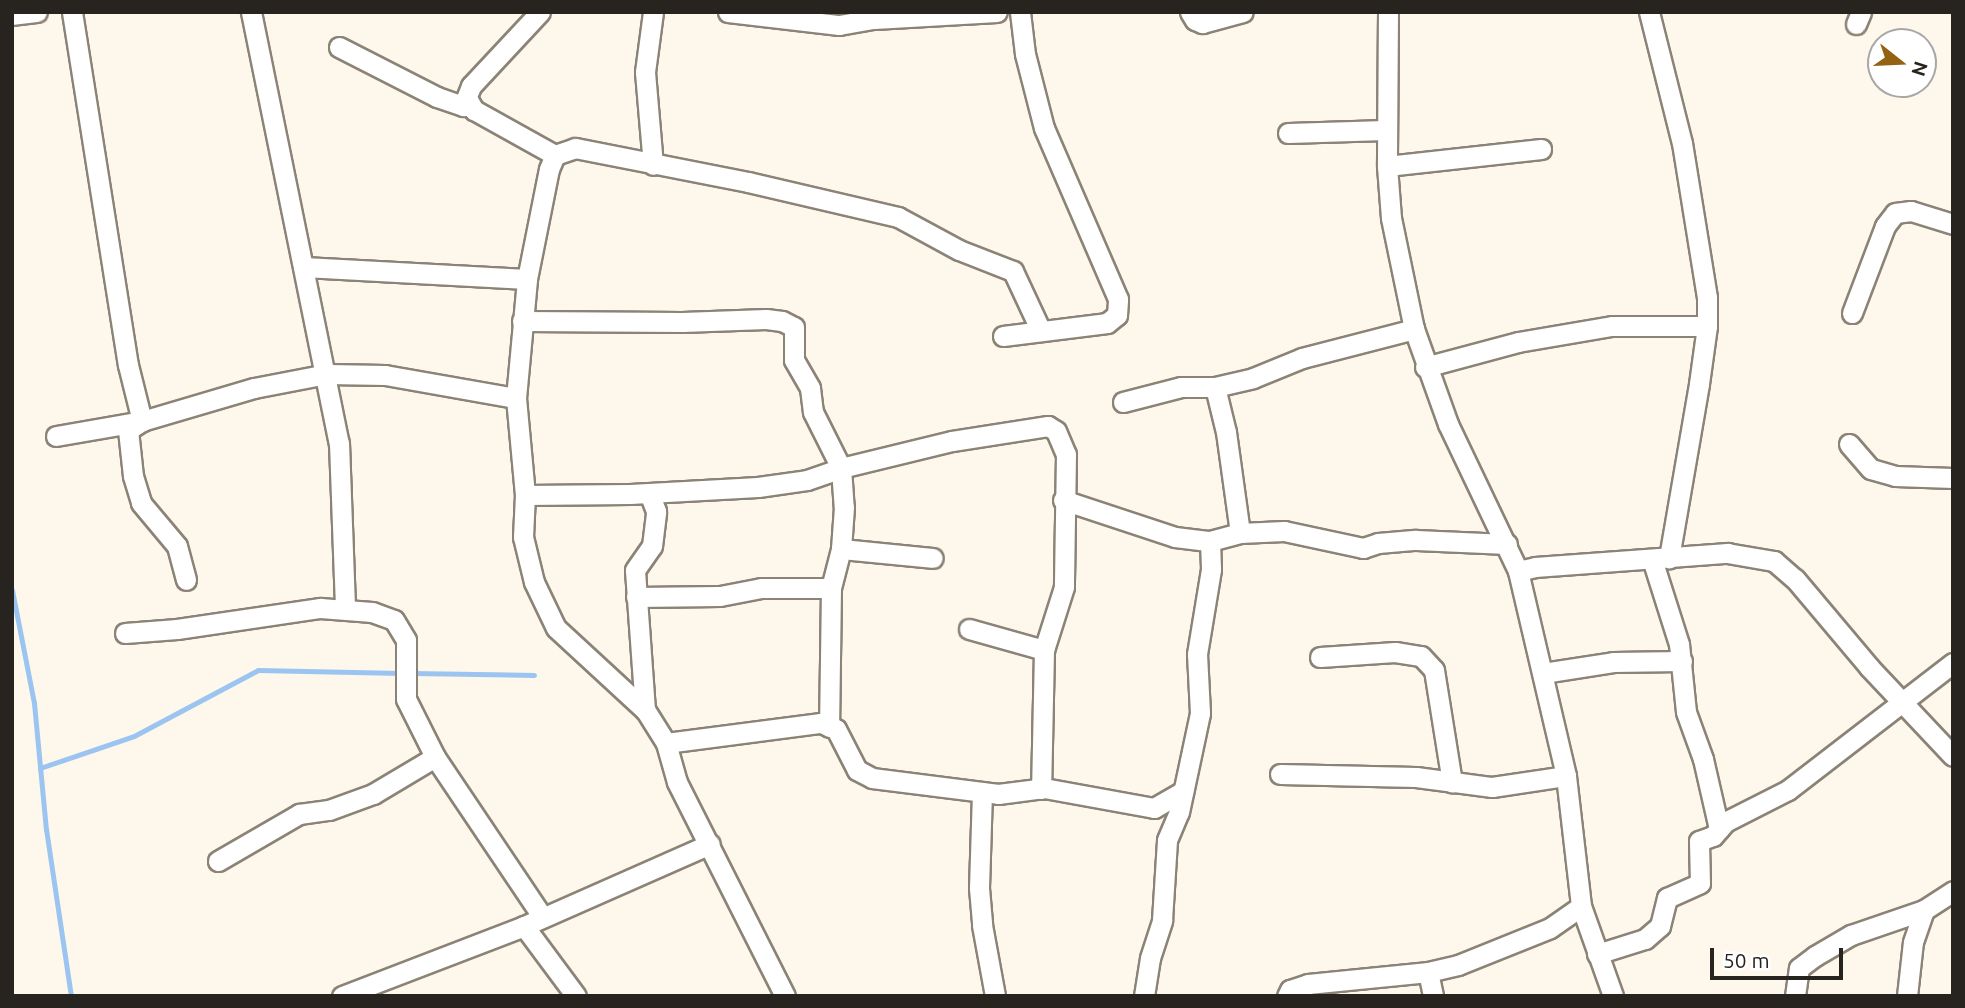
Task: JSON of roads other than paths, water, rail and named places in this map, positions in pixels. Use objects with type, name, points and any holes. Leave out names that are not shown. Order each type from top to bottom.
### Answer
[{"type":"street","points":[[12,15],[37,12]]},
{"type":"street","points":[[72,12],[128,365],[142,421]]},
{"type":"street","points":[[251,12],[339,443],[345,608]]},
{"type":"street","points":[[339,47],[457,106],[463,106],[468,100],[471,86],[540,12]]},
{"type":"street","points":[[653,12],[645,72],[653,165]]},
{"type":"street","points":[[728,12],[839,25],[874,19],[997,12]]},
{"type":"street","points":[[1003,336],[1107,323],[1117,315],[1118,299],[1044,128],[1025,54],[1020,12]]},
{"type":"street","points":[[1190,12],[1195,20],[1202,23],[1243,12]]},
{"type":"street","points":[[1388,12],[1385,130],[1391,218],[1414,329],[1425,367],[1448,424],[1518,571],[1566,776],[1581,906],[1613,996]]},
{"type":"street","points":[[1649,12],[1682,144],[1707,298],[1707,326],[1660,559],[1682,661],[1686,712],[1703,759],[1719,829]]},
{"type":"street","points":[[468,100],[474,110],[555,155]]},
{"type":"street","points":[[1288,133],[1385,130]]},
{"type":"street","points":[[785,996],[677,782],[666,744],[645,710],[556,628],[534,582],[526,548],[525,495],[516,398],[527,279],[549,169],[555,155],[575,148],[748,182],[898,218],[952,246],[1013,271],[1041,331]]},
{"type":"street","points":[[1387,166],[1541,149]]},
{"type":"street","points":[[1852,313],[1885,226],[1895,213],[1911,211],[1953,224]]},
{"type":"street","points":[[304,267],[527,279]]},
{"type":"street","points":[[522,321],[782,321],[794,327],[794,360],[810,388],[813,412],[841,468],[844,506],[841,549],[831,588],[829,727]]},
{"type":"street","points":[[1425,367],[1518,342],[1612,326],[1707,326]]},
{"type":"street","points":[[1123,402],[1181,387],[1215,387],[1253,378],[1302,358],[1414,329]]},
{"type":"street","points":[[56,436],[142,421],[254,388],[327,374],[385,375],[516,398]]},
{"type":"street","points":[[1215,387],[1226,432],[1240,533]]},
{"type":"street","points":[[142,421],[128,430],[133,476],[141,503],[177,546],[186,580]]},
{"type":"street","points":[[525,495],[649,493],[807,480],[841,468],[952,441],[1048,425],[1056,431],[1066,454],[1063,500],[1064,587],[1044,650],[1041,789]]},
{"type":"street","points":[[1849,444],[1871,469],[1895,476],[1953,478]]},
{"type":"street","points":[[645,710],[635,570],[652,546],[655,519],[649,493]]},
{"type":"street","points":[[1063,500],[1175,537],[1210,541],[1240,533],[1284,531],[1363,548],[1378,543],[1416,540],[1507,544]]},
{"type":"street","points":[[1144,996],[1150,958],[1162,920],[1170,830],[1179,812],[1200,713],[1197,654],[1211,569],[1210,541]]},
{"type":"street","points":[[841,549],[933,558]]},
{"type":"street","points":[[1518,571],[1535,567],[1727,553],[1774,561],[1795,579],[1903,704],[1953,756]]},
{"type":"street","points":[[636,597],[720,596],[761,588],[831,588]]},
{"type":"street","points":[[125,633],[177,629],[320,608],[372,612],[394,620],[406,640],[406,699],[435,757],[542,916]]},
{"type":"street","points":[[969,629],[1044,650]]},
{"type":"street","points":[[1320,657],[1395,652],[1421,656],[1434,670],[1452,783]]},
{"type":"street","points":[[1543,673],[1613,662],[1682,661]]},
{"type":"street","points":[[1597,954],[1645,939],[1660,926],[1667,898],[1700,883],[1699,841],[1713,836],[1724,822],[1788,790],[1953,663]]},
{"type":"street","points":[[666,744],[821,723],[836,729],[857,771],[872,778],[998,794],[1041,789],[1154,808],[1184,790]]},
{"type":"street","points":[[218,861],[299,814],[329,810],[373,794],[435,757]]},
{"type":"street","points":[[1280,774],[1416,777],[1492,787],[1566,776]]},
{"type":"street","points":[[982,792],[978,840],[980,901],[995,996]]},
{"type":"street","points":[[1154,808],[1170,830]]},
{"type":"street","points":[[342,996],[367,992],[710,844]]},
{"type":"street","points":[[1795,996],[1799,968],[1815,956],[1851,935],[1924,910],[1953,891]]},
{"type":"street","points":[[1287,996],[1290,990],[1308,984],[1428,972],[1458,965],[1550,928],[1581,906]]},
{"type":"street","points":[[1907,996],[1913,942],[1924,910]]},
{"type":"street","points":[[524,926],[576,996]]},
{"type":"street","points":[[1428,972],[1433,996]]},
{"type":"waterway","points":[[12,590],[34,703],[46,829],[71,996]]},
{"type":"waterway","points":[[40,768],[134,736],[258,670],[401,673]]},
{"type":"waterway","points":[[411,673],[534,675]]}]
